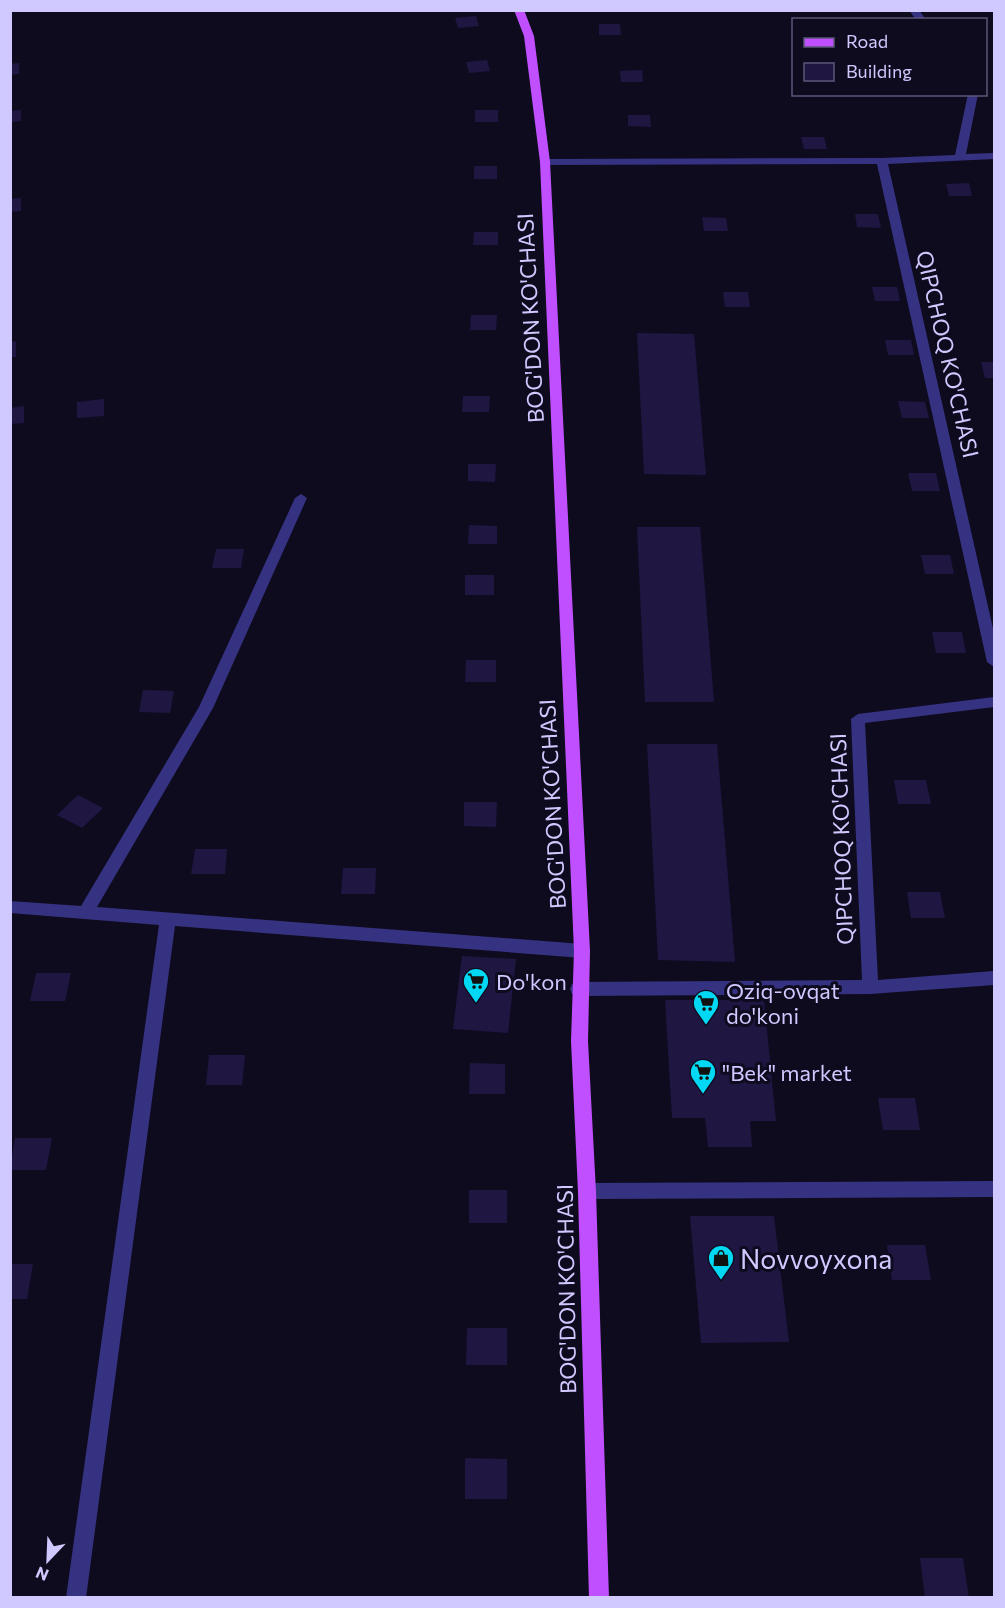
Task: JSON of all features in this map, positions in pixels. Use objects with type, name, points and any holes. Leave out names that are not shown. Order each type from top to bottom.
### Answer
[{"type":"main road","name":"BOG'DON KO'CHASI","points":[[519,10],[529,36],[545,162],[582,951],[578,989],[587,1191],[594,1492],[599,1598]]},
{"type":"street","points":[[960,158],[972,96]]},
{"type":"street","points":[[545,162],[882,160],[994,156]]},
{"type":"street","name":"QIPCHOQ KO'CHASI","points":[[882,160],[994,662]]},
{"type":"street","points":[[85,913],[206,708],[301,498]]},
{"type":"street","name":"QIPCHOQ KO'CHASI","points":[[870,987],[858,719],[994,702]]},
{"type":"street","points":[[10,907],[582,951]]},
{"type":"street","points":[[76,1598],[168,919]]},
{"type":"street","points":[[578,989],[870,987],[994,978]]},
{"type":"street","points":[[587,1191],[994,1189]]},
{"type":"building","points":[[476,16],[479,26],[458,28],[455,18]]},
{"type":"building","points":[[599,24],[620,24],[621,35],[599,35]]},
{"type":"building","points":[[487,60],[490,71],[469,73],[466,62]]},
{"type":"building","points":[[19,63],[19,74],[10,75],[10,64]]},
{"type":"building","points":[[642,70],[643,82],[621,82],[620,71]]},
{"type":"building","points":[[21,110],[21,121],[10,122],[10,111]]},
{"type":"building","points":[[475,110],[498,110],[498,122],[475,122]]},
{"type":"building","points":[[628,115],[650,115],[651,127],[628,126]]},
{"type":"building","points":[[801,137],[824,137],[827,149],[804,149]]},
{"type":"building","points":[[474,166],[497,166],[497,179],[474,179]]},
{"type":"building","points":[[969,183],[972,196],[949,196],[946,184]]},
{"type":"building","points":[[21,198],[21,211],[10,212],[10,199]]},
{"type":"building","points":[[855,214],[878,214],[881,228],[857,227]]},
{"type":"building","points":[[702,217],[726,218],[728,231],[704,231]]},
{"type":"building","points":[[474,232],[498,232],[498,245],[473,245]]},
{"type":"building","points":[[872,287],[897,287],[900,301],[875,301]]},
{"type":"building","points":[[723,292],[748,292],[750,307],[725,307]]},
{"type":"building","points":[[471,315],[497,315],[496,330],[470,330]]},
{"type":"building","points":[[637,333],[694,334],[706,475],[644,474]]},
{"type":"building","points":[[885,340],[911,340],[914,355],[888,355]]},
{"type":"building","points":[[16,341],[16,357],[10,357],[10,342]]},
{"type":"building","points":[[981,362],[994,362],[994,378],[985,378]]},
{"type":"building","points":[[463,396],[490,396],[489,412],[462,412]]},
{"type":"building","points":[[104,399],[104,416],[77,418],[77,402]]},
{"type":"building","points":[[898,401],[925,402],[929,418],[902,418]]},
{"type":"building","points":[[24,406],[24,423],[10,424],[10,408]]},
{"type":"building","points":[[468,464],[496,464],[495,482],[468,481]]},
{"type":"building","points":[[908,473],[936,473],[940,491],[912,491]]},
{"type":"building","points":[[469,525],[497,526],[497,544],[468,544]]},
{"type":"building","points":[[637,527],[700,527],[714,702],[645,702]]},
{"type":"building","points":[[216,549],[244,549],[241,568],[212,568]]},
{"type":"building","points":[[921,555],[950,555],[954,574],[925,574]]},
{"type":"building","points":[[465,575],[494,575],[494,595],[465,595]]},
{"type":"building","points":[[932,632],[962,632],[966,653],[936,653]]},
{"type":"building","points":[[466,660],[496,660],[496,682],[465,682]]},
{"type":"building","points":[[143,690],[174,691],[170,713],[139,712]]},
{"type":"building","points":[[647,744],[717,744],[735,962],[658,960]]},
{"type":"building","points":[[894,780],[926,780],[931,804],[898,804]]},
{"type":"building","points":[[78,795],[103,808],[82,828],[57,815]]},
{"type":"building","points":[[464,802],[497,802],[496,827],[464,826]]},
{"type":"building","points":[[195,849],[227,849],[225,874],[191,874]]},
{"type":"building","points":[[343,868],[376,868],[375,894],[341,894]]},
{"type":"building","points":[[907,892],[940,892],[945,918],[911,918]]},
{"type":"building","points":[[462,956],[516,959],[508,1033],[453,1029]]},
{"type":"building","points":[[36,973],[71,973],[65,1001],[30,1001]]},
{"type":"building","points":[[665,1000],[764,1000],[776,1121],[750,1121],[752,1147],[708,1147],[705,1118],[672,1118]]},
{"type":"building","points":[[209,1055],[245,1055],[242,1085],[206,1085]]},
{"type":"building","points":[[470,1063],[505,1064],[505,1094],[469,1094]]},
{"type":"building","points":[[878,1098],[915,1098],[920,1130],[883,1130]]},
{"type":"building","points":[[15,1138],[52,1138],[46,1170],[10,1170]]},
{"type":"building","points":[[469,1190],[507,1190],[507,1223],[469,1223]]},
{"type":"building","points":[[690,1216],[774,1216],[789,1342],[701,1343]]},
{"type":"building","points":[[887,1245],[925,1245],[931,1280],[892,1280]]},
{"type":"building","points":[[10,1264],[33,1264],[27,1299],[10,1299]]},
{"type":"building","points":[[467,1328],[507,1328],[507,1365],[466,1365]]},
{"type":"building","points":[[465,1458],[507,1459],[507,1499],[465,1499]]},
{"type":"building","points":[[920,1558],[963,1558],[969,1598],[925,1598]]},
{"type":"place","name":"Do'kon","points":[[476,1004]]},
{"type":"place","name":"Oziq-ovqat do'koni","points":[[706,1026]]},
{"type":"place","name":"\"Bek\" market","points":[[703,1095]]},
{"type":"place","name":"Novvoyxona","points":[[721,1281]]}]
